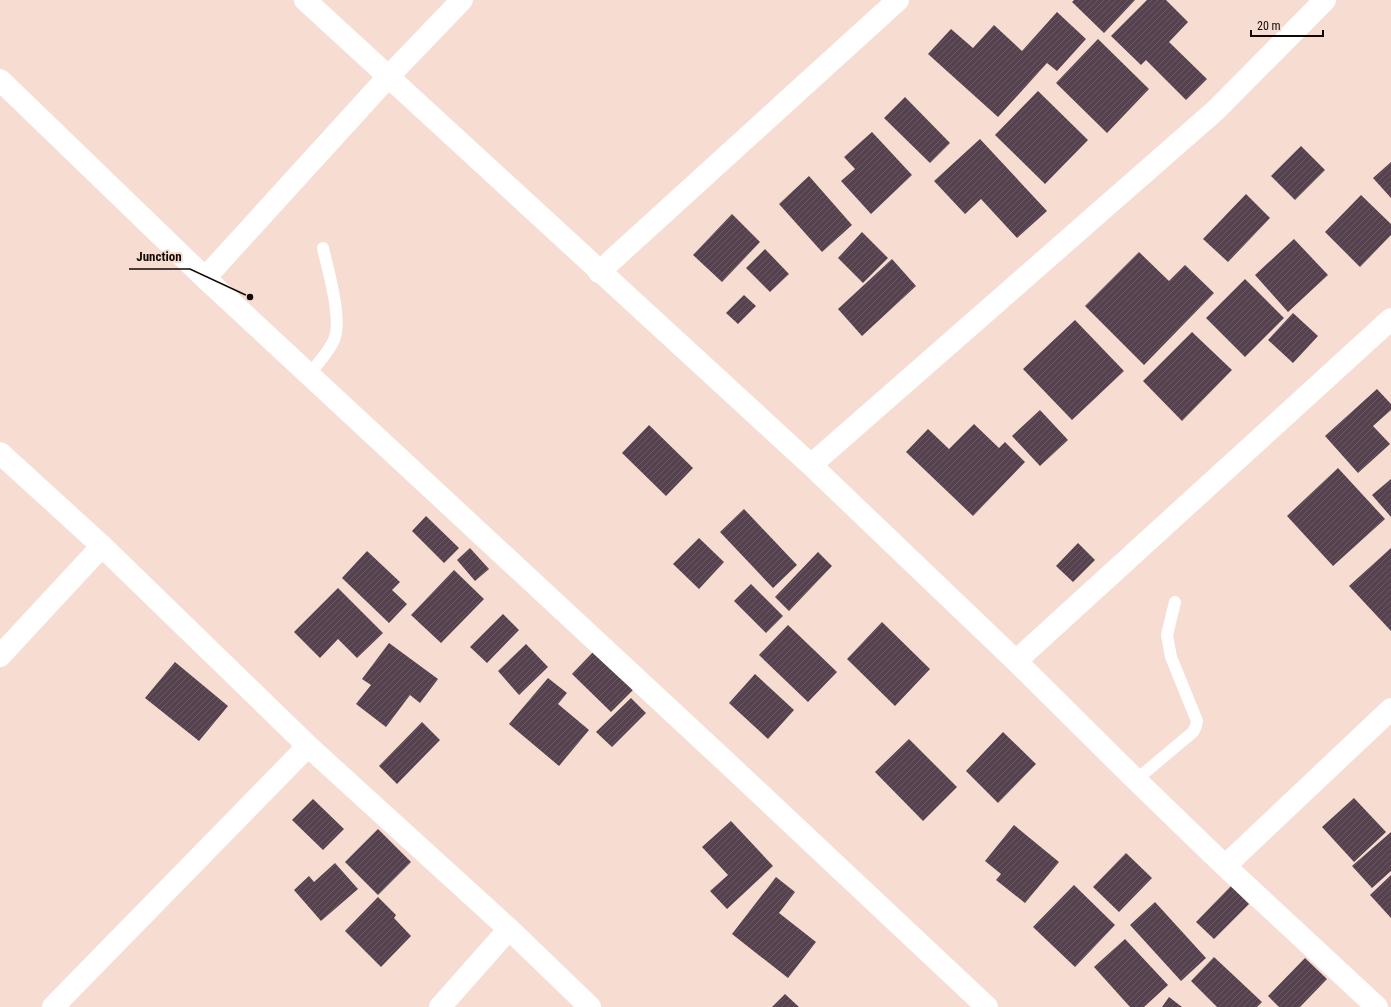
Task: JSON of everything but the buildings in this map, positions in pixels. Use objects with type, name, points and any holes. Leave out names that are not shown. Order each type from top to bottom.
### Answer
[{"type":"street","points":[[305,0],[811,465],[1225,866],[1377,1007]]},
{"type":"street","points":[[205,278],[388,77],[462,0]]},
{"type":"street","points":[[600,272],[898,0]]},
{"type":"street","points":[[811,465],[1216,110],[1325,0]]},
{"type":"street","points":[[0,80],[205,278],[723,759],[987,1007]]},
{"type":"street","points":[[1016,662],[1391,319]]},
{"type":"street","points":[[0,453],[102,546],[308,746],[509,929],[590,1007]]},
{"type":"street","points":[[0,656],[102,546]]},
{"type":"street","points":[[1225,866],[1391,709]]},
{"type":"street","points":[[53,1007],[308,746]]},
{"type":"street","points":[[440,1007],[509,929]]},
{"type":"lane","points":[[309,374],[334,342],[338,329],[337,315],[323,248]]},
{"type":"lane","points":[[1136,780],[1193,732],[1196,726],[1197,721],[1171,657],[1167,635],[1175,602]]},
{"type":"place","name":"Junction","points":[[250,297]]}]
